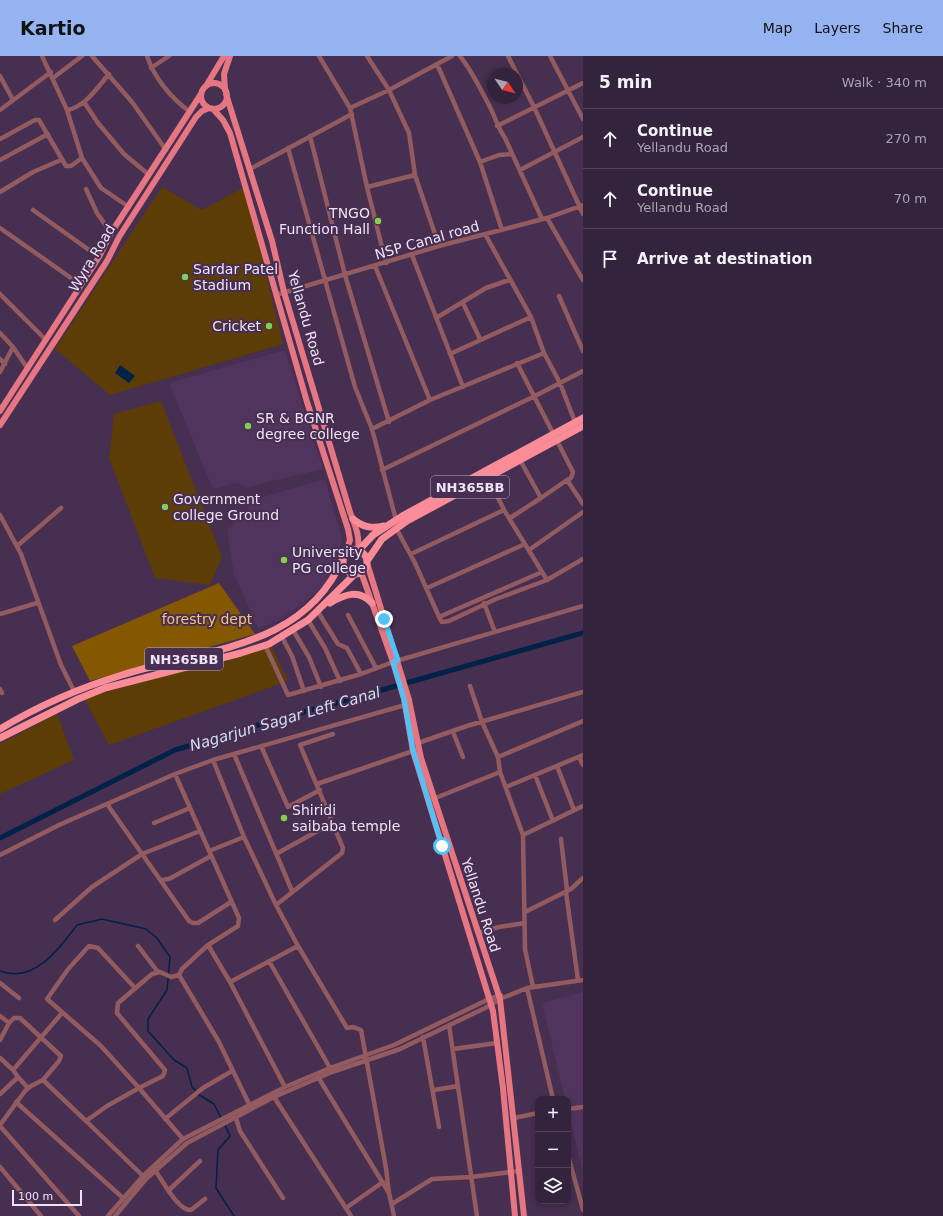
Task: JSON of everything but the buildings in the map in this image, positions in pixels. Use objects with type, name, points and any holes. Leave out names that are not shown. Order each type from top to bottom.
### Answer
[{"type":"highway","name":"NH365BB","points":[[0,738],[78,699],[105,688],[242,653],[282,637],[318,612],[365,568],[367,562],[382,539],[395,523],[520,460],[583,418]]},
{"type":"highway","name":"NH365BB","points":[[0,729],[18,718],[74,691],[123,674],[218,651],[264,635],[291,620],[319,598],[333,580],[344,557],[350,550],[358,550],[373,535],[555,437],[583,427]]},
{"type":"highway","points":[[353,519],[365,527],[370,528],[395,523]]},
{"type":"highway","points":[[358,550],[364,555],[367,562]]},
{"type":"highway","points":[[344,557],[345,569],[358,573]]},
{"type":"highway","points":[[318,612],[336,599],[348,594],[360,594],[372,603]]},
{"type":"main road","name":"Wyra Road","points":[[0,410],[28,369],[99,257],[112,233],[166,150],[224,56]]},
{"type":"main road","points":[[226,92],[224,74],[230,56]]},
{"type":"main road","points":[[206,86],[214,84],[222,87],[226,92]]},
{"type":"main road","name":"Wyra Road","points":[[0,425],[107,261],[119,237],[196,117],[202,111],[223,105],[226,92]]},
{"type":"main road","name":"Yellandu Road","points":[[226,92],[272,240],[284,292],[353,519],[359,540],[358,550]]},
{"type":"main road","points":[[201,94],[202,101],[211,109]]},
{"type":"main road","name":"Yellandu Road","points":[[211,109],[223,120],[230,133],[263,242],[276,295],[348,529],[350,540],[344,557]]},
{"type":"main road","name":"Yellandu Road","points":[[367,562],[406,701],[417,748],[490,1002],[497,1043],[515,1216]]},
{"type":"main road","name":"Yellandu Road","points":[[358,573],[372,603],[395,661]]},
{"type":"main road","name":"Yellandu Road","points":[[417,748],[478,934],[502,996],[524,1216]]},
{"type":"street","points":[[42,56],[51,72],[67,110],[82,158],[101,188],[129,207]]},
{"type":"street","points":[[53,78],[82,56]]},
{"type":"street","points":[[92,56],[110,74],[144,117],[166,150]]},
{"type":"street","points":[[147,56],[151,68],[164,88],[177,103],[190,112]]},
{"type":"street","points":[[151,68],[169,56]]},
{"type":"street","points":[[319,56],[350,108],[352,114],[367,187],[386,263]]},
{"type":"street","points":[[367,56],[389,90],[409,133],[415,175],[439,246]]},
{"type":"street","points":[[350,108],[389,90],[452,56]]},
{"type":"street","points":[[460,56],[470,68],[478,88],[491,108],[497,126],[505,138],[542,219]]},
{"type":"street","points":[[509,56],[581,206],[583,214]]},
{"type":"street","points":[[550,56],[583,119]]},
{"type":"street","points":[[437,64],[480,162],[502,230]]},
{"type":"street","points":[[0,110],[51,72]]},
{"type":"street","points":[[67,110],[76,108],[84,102],[110,74]]},
{"type":"street","points":[[0,76],[13,100]]},
{"type":"street","points":[[497,126],[583,83]]},
{"type":"street","points":[[84,102],[98,123],[124,154],[149,175]]},
{"type":"street","points":[[250,169],[352,114]]},
{"type":"street","points":[[0,139],[35,120],[39,120],[61,160],[67,167],[82,158]]},
{"type":"street","points":[[0,160],[48,134]]},
{"type":"street","points":[[310,136],[345,275],[358,315],[388,422]]},
{"type":"street","points":[[520,170],[583,137]]},
{"type":"street","points":[[288,148],[355,387],[372,429],[395,523],[427,588],[440,620],[445,622],[484,604],[547,580],[583,559]]},
{"type":"street","points":[[480,162],[499,156],[512,154]]},
{"type":"street","points":[[0,192],[33,172],[61,160]]},
{"type":"street","points":[[367,187],[415,175]]},
{"type":"street","points":[[86,189],[97,214],[112,233]]},
{"type":"street","name":"NSP Canal road","points":[[276,295],[439,246],[547,218],[581,206]]},
{"type":"street","points":[[33,210],[99,257]]},
{"type":"street","points":[[547,218],[583,280]]},
{"type":"street","points":[[0,228],[81,285]]},
{"type":"street","points":[[485,234],[509,280],[531,317],[544,353],[560,383],[575,422]]},
{"type":"street","points":[[412,255],[463,387]]},
{"type":"street","points":[[375,266],[430,400]]},
{"type":"street","points":[[436,318],[486,288],[509,280]]},
{"type":"street","points":[[0,294],[46,340]]},
{"type":"street","points":[[559,296],[583,351]]},
{"type":"street","points":[[463,303],[480,339]]},
{"type":"street","points":[[450,354],[531,317]]},
{"type":"street","points":[[0,333],[13,347],[28,369]]},
{"type":"street","points":[[0,372],[13,347]]},
{"type":"street","points":[[372,429],[430,400],[544,353]]},
{"type":"street","points":[[0,359],[5,364]]},
{"type":"street","points":[[510,518],[571,478],[572,472],[535,396],[517,363]]},
{"type":"street","points":[[382,470],[535,396],[583,370]]},
{"type":"street","points":[[520,460],[541,498]]},
{"type":"street","points":[[488,477],[504,510],[547,580]]},
{"type":"street","points":[[567,480],[583,504]]},
{"type":"street","points":[[17,546],[61,508]]},
{"type":"street","points":[[411,554],[504,510]]},
{"type":"street","points":[[529,550],[583,512]]},
{"type":"street","points":[[0,515],[17,546],[61,665],[74,691]]},
{"type":"street","points":[[427,588],[525,544]]},
{"type":"street","points":[[439,617],[542,572]]},
{"type":"street","points":[[482,598],[495,632]]},
{"type":"street","points":[[0,614],[37,603]]},
{"type":"street","points":[[265,645],[288,695],[321,687],[395,661],[583,606]]},
{"type":"street","points":[[318,612],[338,644],[347,648],[361,674]]},
{"type":"street","points":[[348,615],[376,668]]},
{"type":"street","points":[[308,620],[325,648],[340,680]]},
{"type":"street","points":[[293,630],[309,657],[321,687]]},
{"type":"street","points":[[282,637],[292,656],[304,692]]},
{"type":"street","points":[[470,686],[482,722],[498,757],[500,772],[520,831],[523,835],[525,949],[533,987]]},
{"type":"street","points":[[317,784],[417,748],[453,732],[583,692]]},
{"type":"street","points":[[0,854],[175,774],[213,760],[297,737],[406,701]]},
{"type":"street","points":[[498,757],[583,720]]},
{"type":"street","points":[[453,732],[463,757]]},
{"type":"street","points":[[300,745],[333,734]]},
{"type":"street","points":[[276,905],[342,853],[344,848],[332,823],[320,790],[297,737]]},
{"type":"street","points":[[262,746],[288,807],[320,790]]},
{"type":"street","points":[[234,754],[292,891]]},
{"type":"street","points":[[506,788],[581,756],[583,765]]},
{"type":"street","points":[[213,760],[244,837],[276,905],[298,946],[347,1028],[362,1030],[394,1216]]},
{"type":"street","points":[[557,766],[574,810]]},
{"type":"street","points":[[434,800],[500,772]]},
{"type":"street","points":[[138,946],[158,972],[171,977],[179,975],[182,969],[208,945],[238,926],[238,918],[175,774]]},
{"type":"street","points":[[535,775],[553,821]]},
{"type":"street","points":[[107,804],[193,923],[198,923],[231,902]]},
{"type":"street","points":[[523,835],[583,806]]},
{"type":"street","points":[[154,823],[190,808]]},
{"type":"street","points":[[276,854],[332,823]]},
{"type":"street","points":[[55,920],[92,886],[142,854],[200,831]]},
{"type":"street","points":[[161,880],[169,879],[210,854],[244,837]]},
{"type":"street","points":[[233,1117],[250,1106],[285,1088],[330,1068],[394,1045],[502,996],[527,988],[581,980],[566,891],[561,839]]},
{"type":"street","points":[[525,912],[566,891],[583,878]]},
{"type":"street","points":[[478,934],[499,927],[525,923]]},
{"type":"street","points":[[208,945],[230,982],[285,1088]]},
{"type":"street","points":[[135,988],[98,948],[90,946],[47,996],[49,1002],[101,1046],[183,1139]]},
{"type":"street","points":[[230,982],[298,946]]},
{"type":"street","points":[[269,961],[330,1068]]},
{"type":"street","points":[[86,1121],[107,1106],[138,1088],[163,1076],[165,1070],[117,1013],[118,1003],[152,974],[158,972]]},
{"type":"street","points":[[179,975],[219,1042],[250,1106]]},
{"type":"street","points":[[0,982],[19,998]]},
{"type":"street","points":[[527,988],[552,1096]]},
{"type":"street","points":[[108,1216],[143,1176],[183,1139],[318,1077],[400,1049],[449,1025],[490,1002]]},
{"type":"street","points":[[13,1070],[62,1012]]},
{"type":"street","points":[[0,1016],[9,1023]]},
{"type":"street","points":[[0,1040],[9,1023],[14,1018],[20,1018],[61,1056],[59,1061],[43,1080],[28,1088],[16,1102],[0,1126],[79,1216]]},
{"type":"street","points":[[449,1025],[477,1216]]},
{"type":"street","points":[[424,1037],[439,1127]]},
{"type":"street","points":[[453,1049],[497,1043]]},
{"type":"street","points":[[0,1058],[13,1070],[28,1088]]},
{"type":"street","points":[[165,1119],[203,1088],[232,1071]]},
{"type":"street","points":[[0,1094],[18,1077]]},
{"type":"street","points":[[318,1077],[349,1130],[389,1193]]},
{"type":"street","points":[[43,1080],[143,1176]]},
{"type":"street","points":[[434,1090],[458,1086]]},
{"type":"street","points":[[274,1097],[351,1216]]},
{"type":"street","points":[[16,1102],[123,1198]]},
{"type":"street","points":[[571,1109],[583,1107]]},
{"type":"street","points":[[514,1118],[535,1114]]},
{"type":"street","points":[[233,1117],[240,1131],[283,1198]]},
{"type":"street","points":[[115,1216],[133,1193],[155,1170],[187,1143],[220,1123]]},
{"type":"street","points":[[169,1190],[200,1161]]},
{"type":"street","points":[[571,1166],[583,1210]]},
{"type":"street","points":[[0,1167],[41,1216]]},
{"type":"street","points":[[155,1170],[176,1201],[184,1209],[191,1210],[205,1199]]},
{"type":"street","points":[[392,1204],[432,1179],[472,1177],[519,1171]]},
{"type":"street","points":[[346,1208],[383,1182]]},
{"type":"shaded area","name":"Sardar Patel Stadium","points":[[162,187],[202,210],[245,187],[283,344],[110,395],[55,349]]},
{"type":"shaded area","name":"SR & BGNR degree college","points":[[285,350],[323,469],[248,487],[235,483],[213,489],[169,383]]},
{"type":"shaded area","name":"Government college Ground","points":[[161,401],[222,557],[210,585],[155,578],[109,458],[114,414]]},
{"type":"shaded area","name":"University PG college","points":[[325,479],[342,539],[333,571],[323,586],[306,601],[281,619],[258,629],[234,574],[227,531],[256,499]]},
{"type":"shaded area","points":[[271,645],[288,681],[109,745],[84,698]]},
{"type":"shaded area","points":[[57,714],[74,760],[0,794],[0,744]]},
{"type":"shaded area","points":[[583,992],[583,1172],[571,1122],[571,1096],[564,1096],[542,1003]]},
{"type":"green space","name":"forestry dept","points":[[219,583],[255,634],[90,681],[72,646]]},
{"type":"water","points":[[120,365],[135,376],[129,383],[115,373]]},
{"type":"waterway","name":"Nagarjun Sagar Left Canal","points":[[0,838],[175,750],[583,633]]},
{"type":"waterway","points":[[0,971],[12,974],[24,973],[35,968],[54,954],[77,925],[102,919],[146,929],[157,938],[170,957],[167,990],[148,1019],[148,1031],[174,1060],[187,1068],[192,1087],[196,1091]]},
{"type":"waterway","points":[[198,1094],[214,1104],[221,1118]]},
{"type":"waterway","points":[[225,1125],[230,1136],[218,1150],[216,1188],[234,1216]]},
{"type":"place","name":"TNGO Function Hall","points":[[378,221]]},
{"type":"place","name":"Sardar Patel Stadium","points":[[185,277]]},
{"type":"place","name":"Cricket","points":[[269,326]]},
{"type":"place","name":"SR & BGNR degree college","points":[[248,426]]},
{"type":"place","name":"Government college Ground","points":[[165,507]]},
{"type":"place","name":"University PG college","points":[[284,560]]},
{"type":"place","name":"Shiridi saibaba temple","points":[[284,818]]},
{"type":"route","points":[[384,619],[398,660],[393,662],[404,699],[413,750],[442,846]]}]
